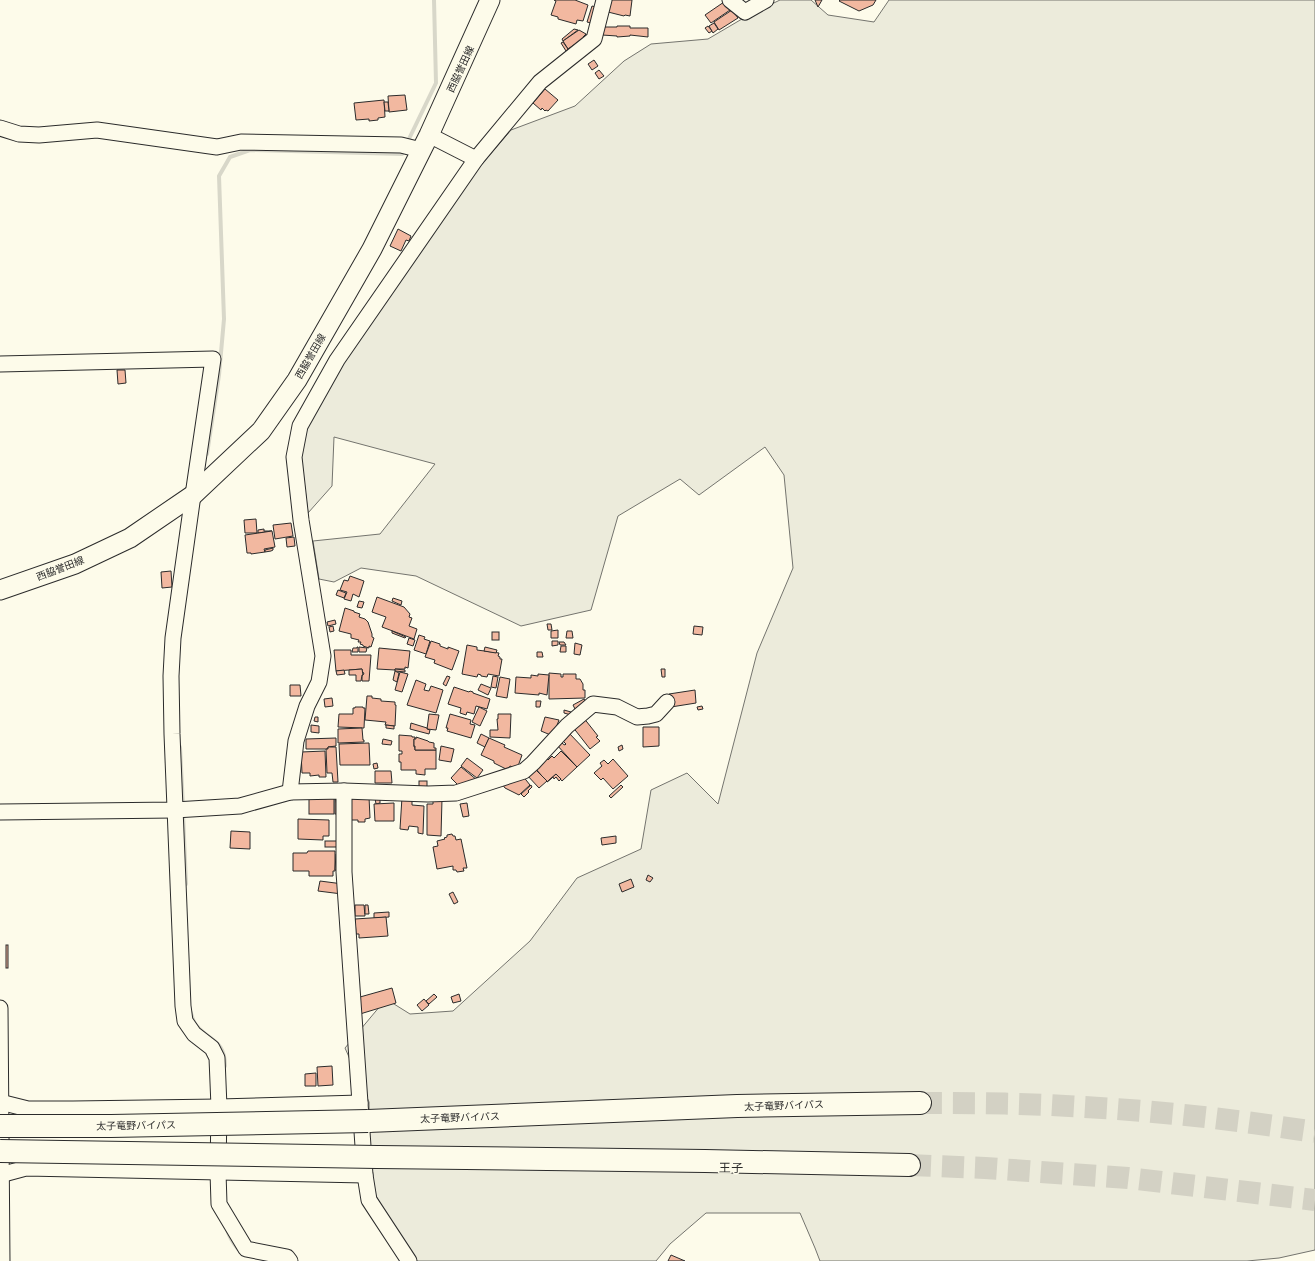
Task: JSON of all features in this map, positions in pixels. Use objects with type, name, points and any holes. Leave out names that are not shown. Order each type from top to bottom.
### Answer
[{"type":"highway","name":"太子竜野バイパス","points":[[0,1126],[110,1126],[364,1112],[920,1103]]},
{"type":"highway","points":[[0,1151],[909,1165]]},
{"type":"main road","name":"西脇誉田線","points":[[0,590],[75,564],[130,538],[193,495],[261,431],[298,380],[372,249],[425,142],[490,0]]},
{"type":"street","points":[[290,792],[296,741],[307,706],[319,682],[323,656],[301,520],[294,456],[300,426],[337,360],[476,159],[540,82],[594,38],[604,0]]},
{"type":"street","points":[[730,0],[745,12],[766,0]]},
{"type":"street","points":[[0,128],[19,134],[39,135],[97,130],[217,147],[241,142],[400,145],[425,142],[476,159]]},
{"type":"street","points":[[0,364],[213,359],[174,638],[171,676],[183,1006],[185,1021],[194,1034],[212,1048],[217,1058],[219,1107],[219,1204],[246,1249],[286,1257],[290,1261]]},
{"type":"street","points":[[0,812],[175,810],[240,806],[290,792],[344,791],[428,794],[456,793],[524,771],[567,726],[594,704],[617,707],[637,717],[656,714],[667,702]]},
{"type":"street","points":[[344,791],[344,872],[364,1112],[365,1175],[369,1200],[409,1261]]},
{"type":"street","points":[[0,1008],[0,1175],[2,1261]]},
{"type":"street","points":[[0,1102],[28,1109],[73,1110],[219,1107],[364,1112]]},
{"type":"street","points":[[0,1175],[26,1168],[365,1175]]},
{"type":"shaded area","points":[[780,0],[811,0],[828,15],[874,22],[889,0],[1315,0],[1315,1250],[1279,1258],[1247,1261],[820,1261],[800,1213],[706,1213],[670,1244],[656,1261],[416,1261],[390,1232],[370,1180],[369,1102],[345,1048],[386,999],[410,1014],[453,1011],[530,941],[577,878],[641,849],[651,790],[687,773],[718,804],[757,653],[793,568],[784,475],[765,447],[699,495],[680,479],[618,516],[591,610],[521,626],[416,576],[361,568],[334,582],[319,579],[313,541],[380,534],[435,464],[334,437],[332,486],[308,513],[299,441],[313,402],[451,200],[511,130],[575,106],[624,61],[651,44],[708,39],[747,16]]},
{"type":"building","points":[[554,0],[575,0],[588,5],[583,21],[577,20],[576,24],[558,19],[558,17],[551,15],[556,1]]},
{"type":"building","points":[[611,0],[632,0],[630,16],[608,12]]},
{"type":"building","points":[[815,0],[822,0],[818,7]]},
{"type":"building","points":[[876,0],[873,5],[859,11],[839,1]]},
{"type":"building","points":[[724,2],[730,10],[711,23],[705,15]]},
{"type":"building","points":[[592,6],[596,7],[591,23],[587,22]]},
{"type":"building","points":[[732,10],[738,18],[719,30],[714,22]]},
{"type":"building","points":[[714,23],[718,29],[713,33],[709,26]]},
{"type":"building","points":[[617,26],[648,28],[648,37],[630,35],[617,37],[602,35],[602,27]]},
{"type":"building","points":[[708,26],[712,31],[709,33],[705,28]]},
{"type":"building","points":[[574,29],[578,30],[563,41],[562,39]]},
{"type":"building","points":[[579,30],[586,34],[583,37],[584,38],[568,49],[563,41]]},
{"type":"building","points":[[563,42],[568,49],[566,51],[561,43]]},
{"type":"building","points":[[594,60],[598,66],[592,70],[588,64]]},
{"type":"building","points":[[599,70],[604,76],[599,79],[595,73]]},
{"type":"building","points":[[545,89],[558,100],[548,111],[545,111],[542,108],[541,110],[533,103]]},
{"type":"building","points":[[405,95],[407,110],[389,112],[388,96]]},
{"type":"building","points":[[384,100],[385,117],[378,118],[378,120],[369,121],[369,119],[356,120],[354,103]]},
{"type":"building","points":[[384,102],[388,102],[389,111],[385,111]]},
{"type":"building","points":[[398,229],[411,236],[409,241],[406,240],[401,251],[390,246]]},
{"type":"building","points":[[117,370],[125,370],[126,383],[118,384]]},
{"type":"building","points":[[256,519],[257,533],[245,533],[244,520]]},
{"type":"building","points":[[291,523],[293,536],[275,539],[273,525]]},
{"type":"building","points":[[264,529],[264,531],[272,531],[258,533],[258,530]]},
{"type":"building","points":[[272,531],[275,547],[264,549],[265,552],[251,554],[247,553],[245,535]]},
{"type":"building","points":[[294,537],[295,546],[287,547],[286,538]]},
{"type":"building","points":[[273,548],[271,551],[265,552],[265,550]]},
{"type":"building","points":[[171,571],[172,587],[162,588],[161,572]]},
{"type":"building","points":[[350,576],[364,581],[359,597],[353,594],[351,601],[344,599],[347,592],[340,590],[344,580],[348,581]]},
{"type":"building","points":[[338,590],[346,593],[344,598],[336,595]]},
{"type":"building","points":[[377,597],[404,607],[410,614],[409,617],[412,618],[409,626],[417,629],[414,639],[382,627],[386,617],[372,612]]},
{"type":"building","points":[[393,598],[402,601],[401,605],[392,601]]},
{"type":"building","points":[[359,601],[364,602],[362,608],[357,607]]},
{"type":"building","points":[[345,608],[360,614],[359,617],[368,622],[372,637],[374,638],[371,647],[369,646],[369,648],[363,646],[360,644],[361,642],[358,642],[359,640],[351,638],[351,634],[339,631]]},
{"type":"building","points":[[335,620],[336,624],[328,626],[327,622]]},
{"type":"building","points":[[547,624],[551,624],[552,630],[548,630]]},
{"type":"building","points":[[333,626],[334,631],[330,632],[329,627]]},
{"type":"building","points":[[694,626],[703,627],[702,635],[693,634]]},
{"type":"building","points":[[558,630],[558,638],[551,638],[551,631]]},
{"type":"building","points":[[392,631],[406,637],[405,638],[392,633]]},
{"type":"building","points":[[567,631],[572,631],[573,638],[566,638]]},
{"type":"building","points":[[492,632],[499,632],[499,640],[492,640]]},
{"type":"building","points":[[419,635],[430,641],[426,654],[414,650]]},
{"type":"building","points":[[409,638],[415,640],[413,646],[407,644]]},
{"type":"building","points":[[431,641],[448,649],[448,647],[459,651],[452,670],[434,663],[435,660],[425,657]]},
{"type":"building","points":[[552,641],[558,641],[558,645],[552,646]]},
{"type":"building","points":[[559,642],[564,642],[566,645],[560,645]]},
{"type":"building","points":[[575,643],[582,645],[580,655],[574,654]]},
{"type":"building","points":[[467,645],[477,647],[477,650],[499,653],[498,656],[502,659],[499,676],[488,674],[487,677],[478,674],[477,677],[462,674]]},
{"type":"building","points":[[561,646],[566,646],[566,652],[560,652]]},
{"type":"building","points":[[357,647],[358,652],[352,652],[353,648]]},
{"type":"building","points":[[359,647],[367,648],[366,652],[359,652]]},
{"type":"building","points":[[485,647],[497,650],[496,653],[484,651]]},
{"type":"building","points":[[379,648],[410,651],[408,668],[405,667],[405,669],[395,670],[377,669]]},
{"type":"building","points":[[334,650],[351,650],[351,655],[371,655],[369,681],[362,681],[362,675],[364,673],[362,672],[362,669],[336,671]]},
{"type":"building","points":[[537,652],[542,652],[543,657],[537,657]]},
{"type":"building","points":[[362,669],[363,675],[361,681],[356,681],[356,675],[349,675],[349,670]]},
{"type":"building","points":[[395,669],[405,670],[405,672],[395,671]]},
{"type":"building","points":[[661,669],[665,669],[665,677],[662,677]]},
{"type":"building","points":[[344,670],[345,674],[337,675],[336,671]]},
{"type":"building","points":[[395,671],[399,673],[397,682],[393,680]]},
{"type":"building","points":[[400,672],[408,674],[402,692],[395,690]]},
{"type":"building","points":[[549,673],[561,674],[561,677],[563,677],[563,674],[576,674],[576,679],[580,679],[583,684],[585,698],[549,699]]},
{"type":"building","points":[[538,674],[549,675],[547,695],[539,693],[539,695],[515,693],[516,677],[531,678],[531,675],[538,676]]},
{"type":"building","points":[[447,676],[450,677],[446,686],[443,684]]},
{"type":"building","points":[[493,676],[498,677],[496,688],[491,687]]},
{"type":"building","points":[[500,677],[510,679],[507,698],[496,696]]},
{"type":"building","points":[[416,680],[426,684],[424,690],[429,691],[431,686],[443,690],[436,713],[407,705]]},
{"type":"building","points":[[481,684],[491,688],[488,695],[478,690]]},
{"type":"building","points":[[290,685],[300,685],[301,696],[290,696]]},
{"type":"building","points":[[454,687],[473,692],[490,699],[487,709],[476,706],[474,714],[467,712],[466,715],[460,713],[461,708],[448,704]]},
{"type":"building","points":[[695,690],[696,703],[671,707],[669,694]]},
{"type":"building","points":[[367,696],[381,699],[381,701],[395,702],[395,726],[385,725],[386,722],[365,720]]},
{"type":"building","points":[[332,698],[333,706],[325,707],[324,699]]},
{"type":"building","points":[[584,699],[586,702],[575,709],[573,705]]},
{"type":"building","points":[[536,701],[541,701],[540,707],[536,707]]},
{"type":"building","points":[[702,706],[703,709],[698,710],[697,707]]},
{"type":"building","points":[[479,707],[487,711],[480,726],[472,722]]},
{"type":"building","points":[[353,708],[365,708],[364,728],[338,727],[339,714],[353,714]]},
{"type":"building","points":[[564,710],[571,712],[571,715],[564,713]]},
{"type":"building","points":[[429,714],[439,715],[436,730],[427,729]]},
{"type":"building","points":[[450,714],[471,720],[470,724],[475,725],[471,738],[447,731],[448,728],[446,728]]},
{"type":"building","points":[[498,714],[511,714],[510,738],[490,737],[490,730],[498,730]]},
{"type":"building","points":[[315,717],[318,717],[318,722],[314,721]]},
{"type":"building","points":[[545,717],[559,720],[553,736],[541,731]]},
{"type":"building","points":[[583,717],[598,736],[596,737],[600,741],[590,749],[572,726]]},
{"type":"building","points":[[411,723],[427,728],[430,730],[429,734],[410,729]]},
{"type":"building","points":[[311,725],[319,726],[319,733],[311,732]]},
{"type":"building","points":[[386,725],[394,726],[394,729],[386,728]]},
{"type":"building","points":[[643,727],[659,727],[659,746],[643,747]]},
{"type":"building","points":[[362,728],[364,742],[338,743],[338,729]]},
{"type":"building","points":[[568,732],[590,755],[577,767],[556,744],[560,741],[565,745],[566,744],[561,739]]},
{"type":"building","points":[[481,734],[489,738],[485,747],[477,743]]},
{"type":"building","points":[[399,735],[415,737],[415,750],[436,750],[436,769],[425,769],[425,775],[416,774],[416,770],[401,770],[399,754],[402,754],[402,751],[399,751]]},
{"type":"building","points":[[416,737],[434,743],[434,748],[436,748],[436,750],[415,750],[414,739],[416,739]]},
{"type":"building","points":[[336,738],[336,746],[328,747],[328,749],[306,749],[306,739]]},
{"type":"building","points":[[489,738],[522,755],[517,769],[510,766],[508,770],[481,755]]},
{"type":"building","points":[[383,739],[392,741],[391,745],[382,744]]},
{"type":"building","points":[[369,743],[370,765],[340,765],[339,744]]},
{"type":"building","points":[[622,745],[623,749],[619,751],[618,747]]},
{"type":"building","points":[[441,746],[454,749],[451,762],[439,760]]},
{"type":"building","points":[[328,747],[336,747],[338,782],[333,782],[332,773],[327,773],[326,749],[328,749]]},
{"type":"building","points":[[325,751],[326,777],[319,777],[319,775],[310,776],[310,773],[302,773],[301,752]]},
{"type":"building","points":[[561,751],[577,767],[562,781],[556,774],[547,782],[536,769],[547,758],[548,760],[552,756],[554,758]]},
{"type":"building","points":[[467,758],[483,770],[477,778],[461,766]]},
{"type":"building","points":[[613,759],[628,776],[613,789],[603,778],[601,780],[594,773],[602,766],[600,763],[604,760],[608,764]]},
{"type":"building","points":[[377,763],[378,768],[374,769],[373,764]]},
{"type":"building","points":[[461,767],[477,780],[459,786],[451,778]]},
{"type":"building","points":[[535,769],[547,781],[539,788],[526,774]]},
{"type":"building","points":[[375,771],[391,771],[392,783],[375,783]]},
{"type":"building","points":[[556,774],[561,779],[559,781],[556,777],[554,779],[553,777],[547,782]]},
{"type":"building","points":[[522,775],[530,785],[519,795],[505,788],[502,784]]},
{"type":"building","points":[[419,781],[427,781],[427,787],[419,787]]},
{"type":"building","points":[[531,785],[532,787],[524,797],[521,794]]},
{"type":"building","points":[[621,785],[623,787],[611,798],[609,796]]},
{"type":"building","points":[[309,797],[334,797],[334,814],[309,814]]},
{"type":"building","points":[[348,797],[369,797],[370,818],[365,819],[365,822],[348,820]]},
{"type":"building","points":[[402,797],[412,798],[412,805],[424,806],[423,834],[418,833],[418,827],[409,826],[408,830],[400,829]]},
{"type":"building","points":[[375,798],[380,798],[380,803],[376,804]]},
{"type":"building","points":[[335,799],[336,800],[338,814],[335,814]]},
{"type":"building","points":[[433,799],[442,799],[441,836],[427,835],[427,804],[433,804]]},
{"type":"building","points":[[394,803],[394,821],[375,821],[374,804]]},
{"type":"building","points":[[467,803],[469,816],[463,817],[460,804]]},
{"type":"building","points":[[298,819],[329,820],[329,836],[323,836],[323,840],[298,839]]},
{"type":"building","points":[[231,831],[250,832],[250,849],[230,848]]},
{"type":"building","points":[[452,834],[455,836],[456,840],[461,839],[467,868],[463,868],[464,871],[457,872],[456,870],[453,870],[453,866],[437,869],[433,847],[438,846],[437,841],[445,839],[444,838],[447,837],[447,835]]},
{"type":"building","points":[[616,836],[616,843],[602,845],[601,838]]},
{"type":"building","points":[[325,841],[340,841],[340,847],[325,847]]},
{"type":"building","points":[[308,851],[335,851],[335,871],[333,871],[333,876],[309,876],[309,871],[293,871],[293,853],[307,853]]},
{"type":"building","points":[[336,854],[341,854],[341,870],[335,870]]},
{"type":"building","points":[[648,875],[653,878],[650,882],[646,880]]},
{"type":"building","points":[[631,879],[634,887],[622,892],[619,884]]},
{"type":"building","points":[[320,881],[343,884],[342,894],[318,891]]},
{"type":"building","points":[[453,892],[458,902],[454,904],[449,894]]},
{"type":"building","points":[[355,905],[364,905],[365,916],[355,916]]},
{"type":"building","points":[[365,905],[368,905],[369,914],[365,914]]},
{"type":"building","points":[[389,912],[389,917],[374,918],[374,913]]},
{"type":"building","points":[[386,917],[388,936],[359,938],[359,934],[356,934],[355,919]]},
{"type":"building","points":[[6,945],[8,945],[8,968],[6,968]]},
{"type":"building","points":[[392,988],[396,1003],[360,1014],[360,997]]},
{"type":"building","points":[[434,994],[437,997],[429,1004],[426,1001]]},
{"type":"building","points":[[459,994],[461,1001],[453,1003],[451,997]]},
{"type":"building","points":[[424,999],[429,1005],[422,1011],[417,1005]]},
{"type":"building","points":[[332,1066],[333,1085],[318,1086],[317,1067]]},
{"type":"building","points":[[316,1073],[316,1086],[305,1086],[305,1074]]},
{"type":"building","points":[[671,1255],[685,1261],[668,1261]]},
{"type":"waterway","points":[[407,143],[436,83],[434,0]]},
{"type":"waterway","points":[[207,454],[219,375],[224,319],[219,176],[230,157],[250,150],[402,154],[404,149]]},
{"type":"waterway","points":[[180,747],[183,806]]},
{"type":"waterway","points":[[183,813],[186,884]]},
{"type":"waterway","points":[[190,1011],[194,1022],[201,1031],[220,1046],[224,1057],[225,1066]]},
{"type":"waterway","points":[[227,1229],[231,1240],[238,1249]]},
{"type":"tunnel","points":[[920,1103],[1022,1104],[1141,1111],[1199,1116],[1315,1132]]},
{"type":"tunnel","points":[[909,1165],[985,1168],[1128,1178],[1315,1200]]},
{"type":"district","name":"王子","points":[[731,1168]]}]
